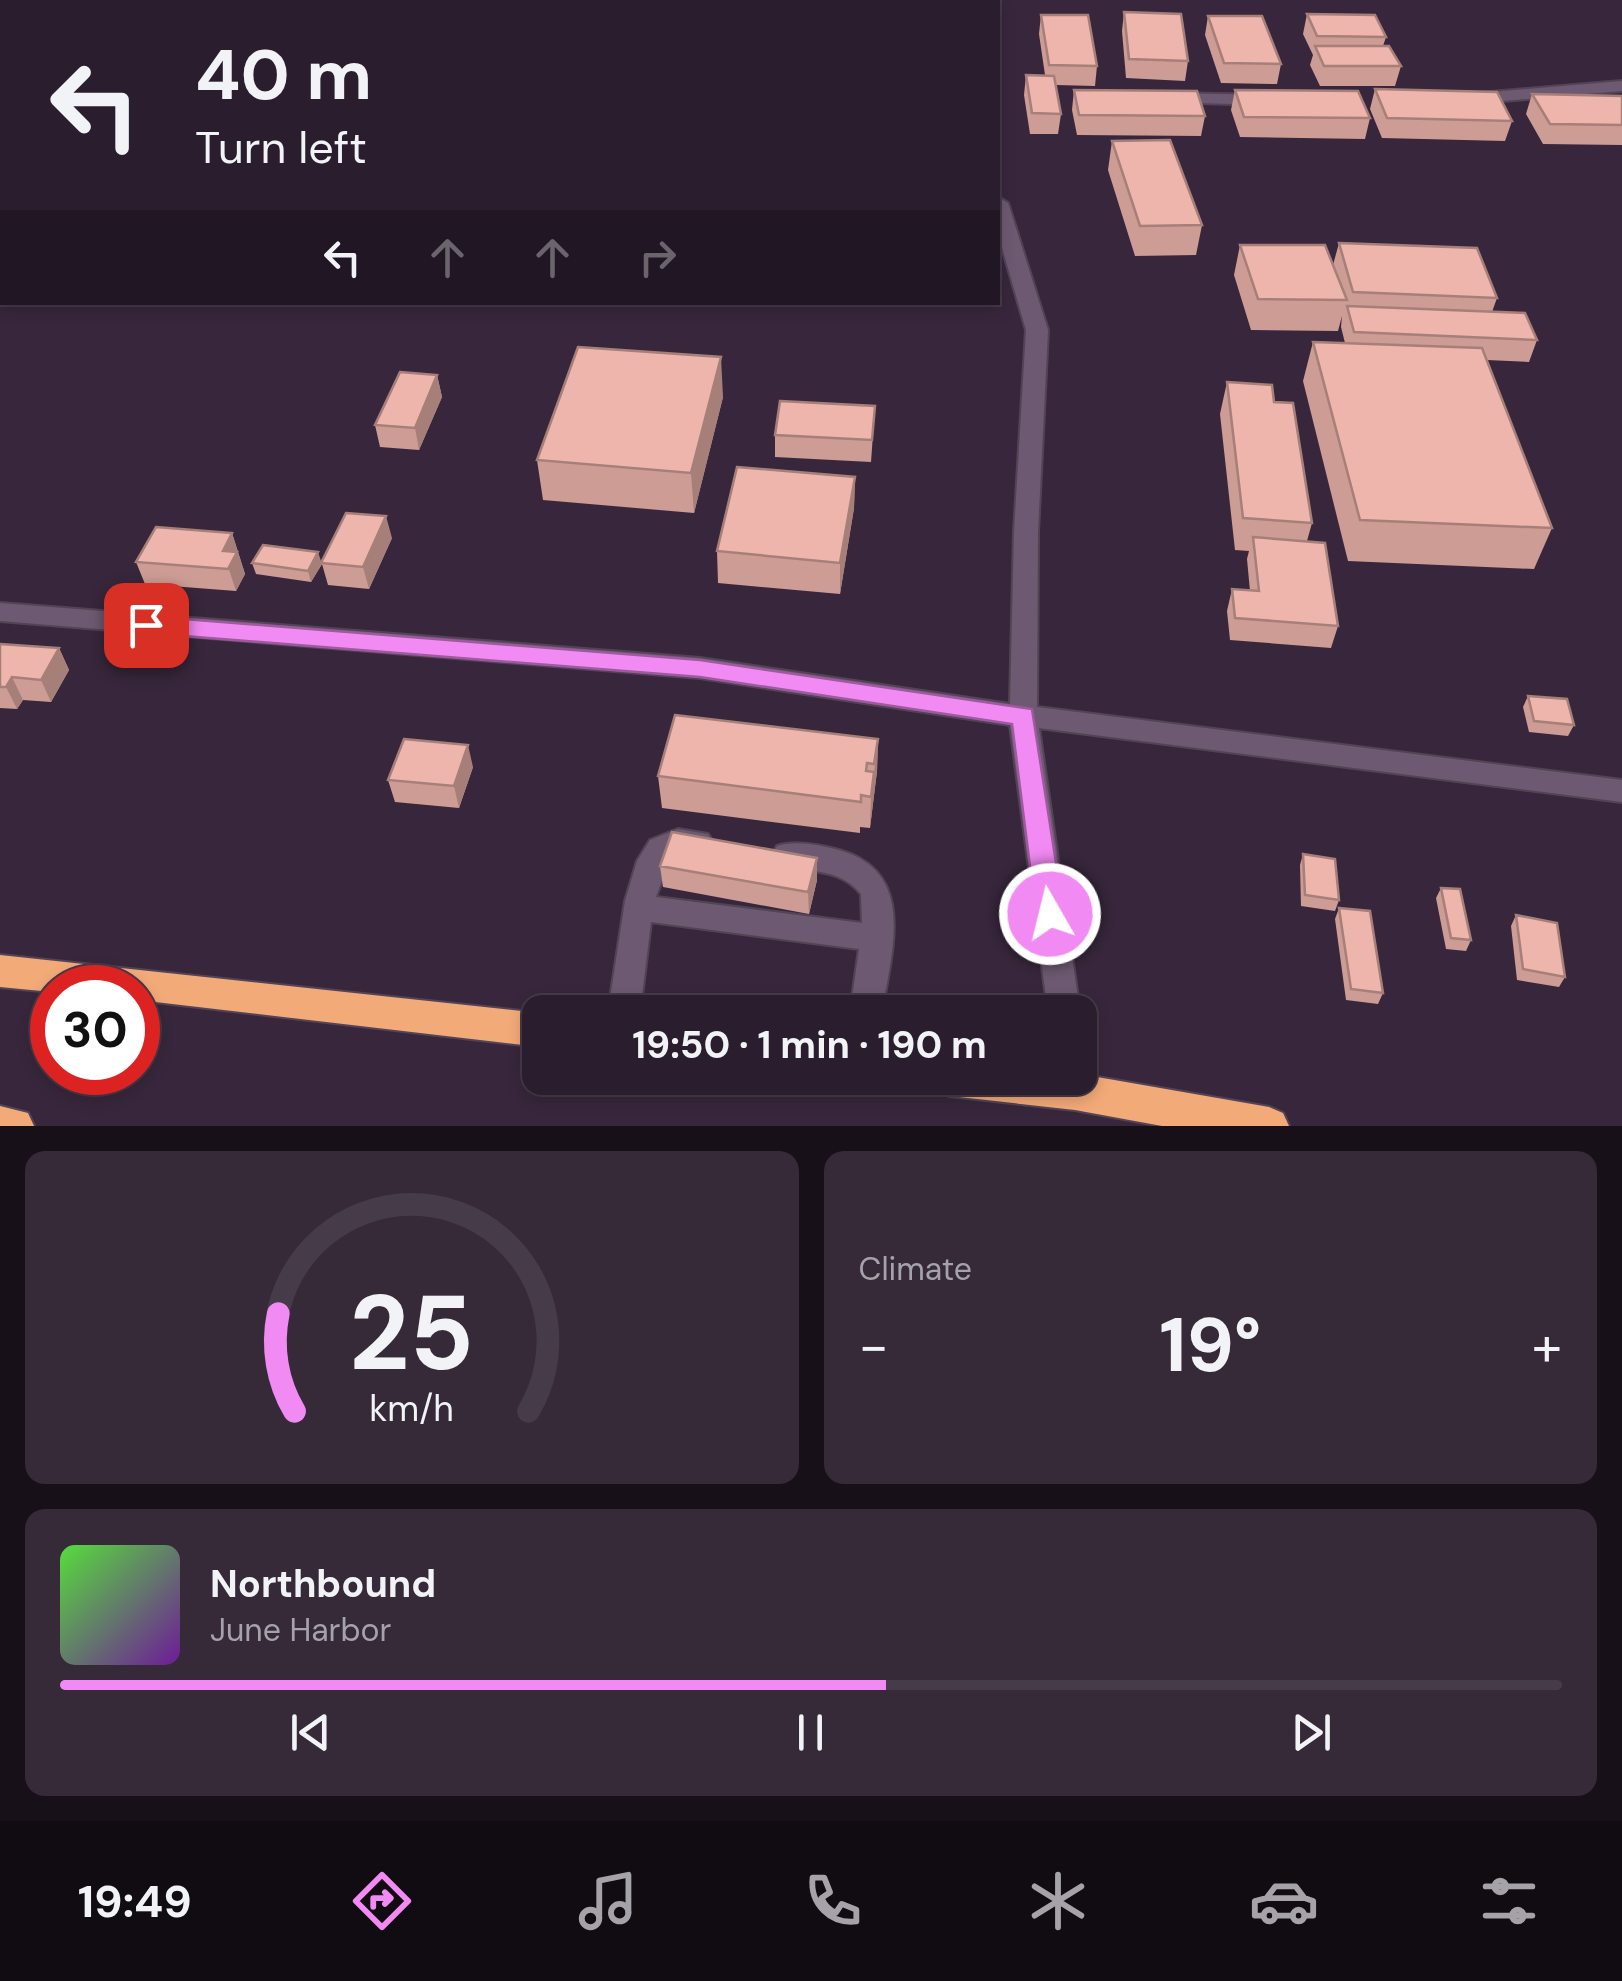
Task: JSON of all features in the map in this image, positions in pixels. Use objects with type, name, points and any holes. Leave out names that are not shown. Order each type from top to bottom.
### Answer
[{"type":"highway","points":[[0,972],[119,981],[522,1028]]},
{"type":"highway","points":[[1097,1090],[1269,1126]]},
{"type":"highway","points":[[0,1125],[14,1126]]},
{"type":"street","points":[[1456,99],[1622,86]]},
{"type":"street","points":[[1142,98],[1292,100]]},
{"type":"street","points":[[1000,210],[1037,330],[1026,532],[1023,716],[1062,995]]},
{"type":"street","points":[[0,612],[700,668],[1023,716],[1622,791]]},
{"type":"street","points":[[627,995],[647,870],[667,844],[677,839],[846,864],[858,871],[877,897],[868,995]]},
{"type":"street","points":[[640,908],[875,938]]},
{"type":"building","points":[[1124,12],[1181,14],[1188,61],[1129,59]]},
{"type":"building","points":[[1307,14],[1375,15],[1386,37],[1317,36]]},
{"type":"building","points":[[1041,15],[1088,15],[1097,66],[1049,65]]},
{"type":"building","points":[[1208,16],[1262,16],[1281,64],[1224,63]]},
{"type":"building","points":[[1315,46],[1389,46],[1401,66],[1324,66]]},
{"type":"building","points":[[1026,75],[1054,76],[1061,114],[1032,113]]},
{"type":"building","points":[[1375,89],[1497,92],[1512,121],[1387,118]]},
{"type":"building","points":[[1074,90],[1197,91],[1205,116],[1079,115]]},
{"type":"building","points":[[1235,90],[1358,91],[1370,118],[1244,117]]},
{"type":"building","points":[[1532,94],[1622,96],[1622,125],[1550,124]]},
{"type":"building","points":[[1170,140],[1202,225],[1140,226],[1112,141]]},
{"type":"building","points":[[1339,243],[1477,248],[1497,298],[1353,292]]},
{"type":"building","points":[[1240,245],[1325,245],[1347,300],[1258,299]]},
{"type":"building","points":[[1347,306],[1525,313],[1537,340],[1354,332]]},
{"type":"building","points":[[1313,342],[1482,348],[1552,528],[1360,520]]},
{"type":"building","points":[[578,347],[721,357],[691,473],[537,460]]},
{"type":"building","points":[[400,372],[437,375],[415,428],[375,425]]},
{"type":"building","points":[[1227,382],[1272,385],[1274,402],[1293,403],[1312,523],[1243,518]]},
{"type":"building","points":[[780,401],[875,406],[872,440],[775,435]]},
{"type":"building","points":[[737,467],[855,477],[840,563],[717,551]]},
{"type":"building","points":[[346,513],[386,516],[363,567],[321,563]]},
{"type":"building","points":[[156,527],[232,533],[223,551],[237,552],[228,569],[136,562]]},
{"type":"building","points":[[1253,537],[1325,543],[1338,626],[1235,618],[1232,589],[1259,591]]},
{"type":"building","points":[[263,545],[318,552],[308,571],[252,563]]},
{"type":"building","points":[[0,644],[59,648],[41,680],[12,677],[6,687],[0,687]]},
{"type":"building","points":[[1528,696],[1567,699],[1574,725],[1534,721]]},
{"type":"building","points":[[675,715],[878,739],[874,764],[867,763],[866,771],[874,772],[871,797],[861,795],[861,802],[658,776]]},
{"type":"building","points":[[404,739],[468,745],[454,786],[388,780]]},
{"type":"building","points":[[672,832],[817,858],[808,892],[660,866]]},
{"type":"building","points":[[1303,854],[1335,859],[1339,900],[1305,895]]},
{"type":"building","points":[[1441,888],[1460,889],[1471,940],[1451,938]]},
{"type":"building","points":[[1339,908],[1370,911],[1383,993],[1351,989]]},
{"type":"building","points":[[1516,915],[1557,923],[1565,977],[1523,969]]},
{"type":"route","points":[[146,625],[700,668],[1023,716],[1050,914]]}]
